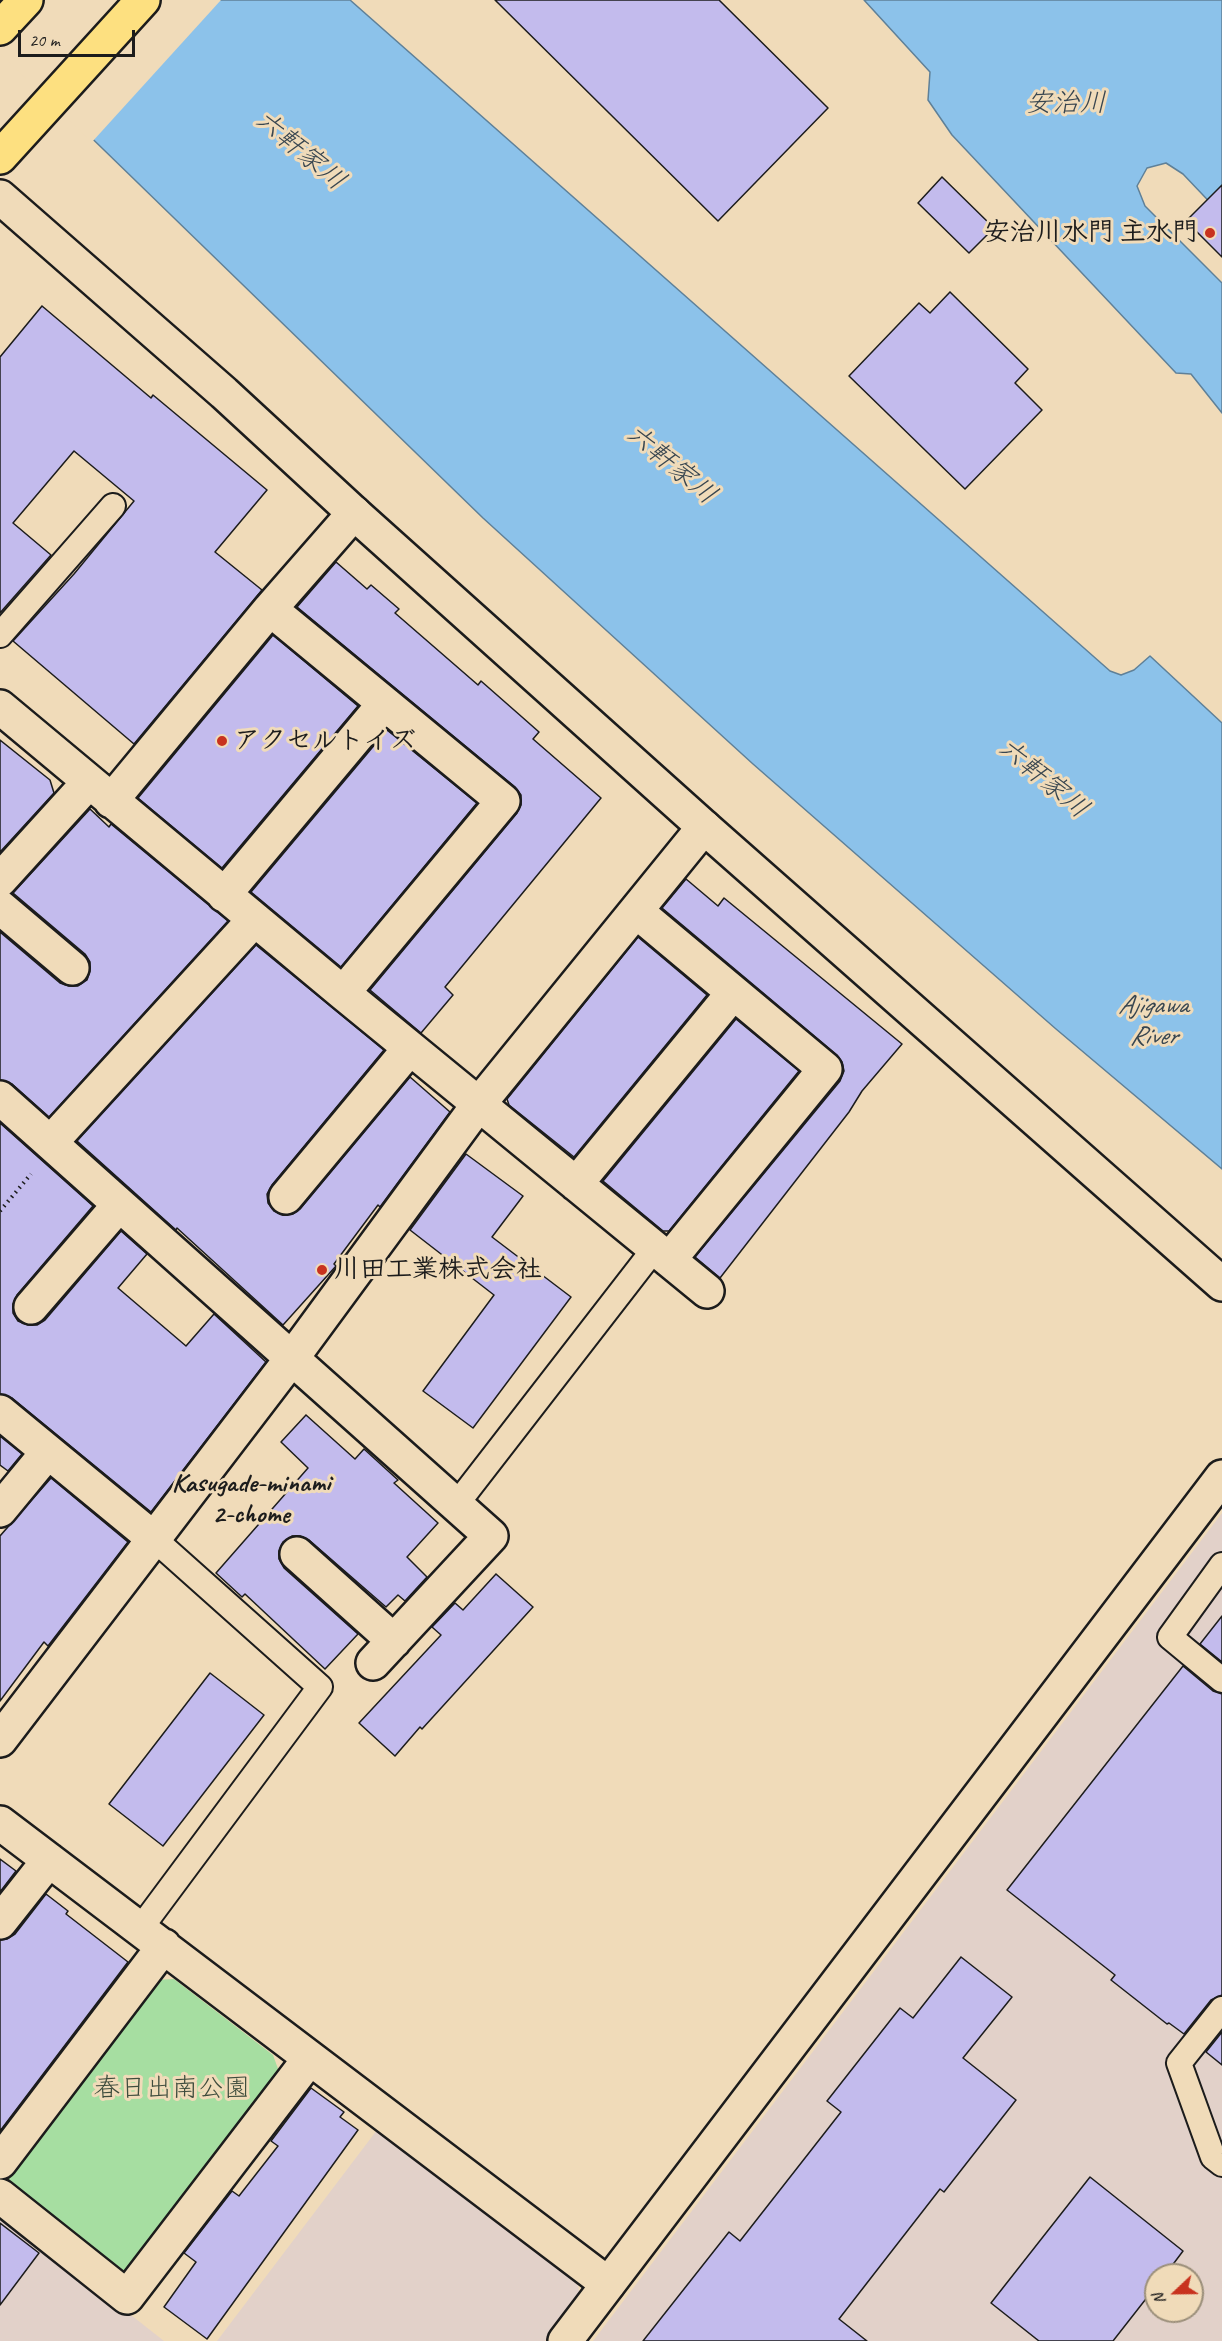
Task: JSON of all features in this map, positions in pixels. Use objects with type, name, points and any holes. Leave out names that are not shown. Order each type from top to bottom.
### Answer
[{"type":"highway","points":[[0,28],[26,0]]},
{"type":"highway","points":[[0,157],[143,0]]},
{"type":"street","points":[[0,198],[224,393],[354,513],[704,827],[1222,1284]]},
{"type":"street","points":[[0,880],[100,792],[270,609],[354,513]]},
{"type":"street","points":[[270,609],[503,801],[343,993]]},
{"type":"street","points":[[224,895],[384,704]]},
{"type":"street","points":[[0,707],[254,920],[707,1291]]},
{"type":"street","points":[[0,1740],[292,1358],[478,1105],[704,827]]},
{"type":"street","points":[[0,907],[72,968]]},
{"type":"street","points":[[636,911],[825,1070],[662,1254]]},
{"type":"street","points":[[52,1144],[254,920]]},
{"type":"street","points":[[576,1184],[733,993]]},
{"type":"street","points":[[286,1197],[410,1048]]},
{"type":"street","points":[[0,1098],[491,1536],[384,1652],[297,1554]]},
{"type":"street","points":[[31,1307],[119,1205]]},
{"type":"street","points":[[0,1412],[153,1538]]},
{"type":"street","points":[[0,1510],[47,1453]]},
{"type":"street","points":[[565,2341],[1222,1477]]},
{"type":"street","points":[[0,1823],[608,2284]]},
{"type":"street","points":[[0,1923],[49,1860]]},
{"type":"street","points":[[0,2162],[152,1938]]},
{"type":"street","points":[[0,2196],[127,2297],[310,2058]]},
{"type":"lane","points":[[0,635],[114,506]]},
{"type":"lane","points":[[456,1505],[662,1254]]},
{"type":"lane","points":[[152,1938],[320,1687],[153,1538]]},
{"type":"lane","points":[[1222,1565],[1170,1637],[1222,1680]]},
{"type":"lane","points":[[1222,2009],[1179,2063],[1213,2157],[1222,2164]]},
{"type":"path","points":[[0,1211],[52,1144]]},
{"type":"shaded area","points":[[1222,1513],[1222,2341],[593,2341]]},
{"type":"shaded area","points":[[377,2130],[576,2275],[580,2296],[545,2341],[217,2341]]},
{"type":"shaded area","points":[[0,2212],[164,2341],[0,2341]]},
{"type":"green space","name":"春日出南公園","points":[[174,1979],[273,2055],[281,2077],[124,2274],[6,2180],[156,1980]]},
{"type":"water","points":[[0,0],[350,0],[1110,671],[1121,675],[1134,670],[1150,656],[1222,723],[1222,1169],[1056,1029],[753,764],[483,518],[0,49]]},
{"type":"water","name":"安治川","points":[[864,0],[1222,0],[1222,215],[1183,174],[1166,163],[1147,168],[1137,186],[1145,206],[1222,283],[1222,413],[1191,374],[1176,373],[952,135],[928,100],[930,72]]},
{"type":"pier","points":[[0,0],[221,0],[92,142],[0,53]]},
{"type":"building","points":[[495,0],[719,0],[828,108],[718,221]]},
{"type":"building","points":[[942,177],[994,228],[969,253],[918,203]]},
{"type":"building","name":"安治川水門 主水門","points":[[1222,185],[1222,257],[1186,221]]},
{"type":"building","points":[[950,292],[1028,369],[1015,383],[1042,410],[965,489],[849,376],[919,303],[930,313]]},
{"type":"building","points":[[42,306],[151,398],[153,395],[267,490],[215,552],[262,590],[134,744],[13,641],[74,574],[134,501],[74,451],[13,523],[51,555],[0,613],[0,357]]},
{"type":"building","points":[[336,562],[367,589],[371,585],[399,609],[395,613],[478,685],[481,681],[539,732],[533,739],[601,798],[445,987],[453,995],[421,1033],[370,990],[517,813],[521,805],[521,795],[515,787],[297,607]]},
{"type":"building","points":[[273,635],[358,706],[222,868],[138,798]]},
{"type":"building","points":[[387,730],[477,803],[341,967],[251,892]]},
{"type":"building","points":[[0,740],[50,780],[54,793],[0,852]]},
{"type":"building","points":[[90,809],[109,827],[111,824],[228,921],[49,1117],[12,1084],[0,1080],[0,932],[60,983],[78,986],[87,980],[90,962],[85,954],[13,893]]},
{"type":"building","points":[[686,879],[718,906],[724,898],[902,1044],[862,1091],[849,1112],[720,1278],[695,1257],[840,1081],[844,1071],[837,1055],[662,908]]},
{"type":"building","points":[[638,937],[707,995],[574,1157],[509,1105],[507,1099]]},
{"type":"building","points":[[256,945],[384,1050],[272,1185],[267,1194],[268,1203],[274,1211],[283,1215],[293,1214],[300,1209],[410,1077],[450,1112],[380,1207],[378,1205],[334,1264],[336,1266],[283,1325],[77,1141]]},
{"type":"building","points":[[736,1019],[799,1071],[669,1231],[663,1231],[603,1181]]},
{"type":"building","points":[[0,1123],[93,1206],[17,1295],[13,1304],[13,1313],[18,1321],[28,1325],[37,1325],[45,1320],[121,1231],[147,1254],[118,1288],[186,1346],[214,1314],[266,1362],[151,1512],[12,1398],[0,1394]]},
{"type":"building","points":[[466,1154],[523,1196],[492,1237],[571,1297],[473,1428],[423,1391],[494,1295],[410,1230]]},
{"type":"building","points":[[306,1415],[355,1459],[364,1449],[398,1480],[394,1483],[438,1523],[407,1557],[427,1577],[405,1601],[398,1595],[386,1607],[309,1540],[300,1536],[292,1536],[283,1542],[279,1551],[279,1559],[284,1568],[358,1634],[325,1669],[245,1594],[242,1597],[216,1573],[308,1468],[281,1442]]},
{"type":"building","points":[[0,1436],[22,1454],[8,1471],[0,1465]]},
{"type":"building","points":[[51,1478],[128,1542],[48,1646],[44,1642],[0,1701],[0,1536]]},
{"type":"building","points":[[496,1574],[533,1607],[395,1756],[359,1723],[441,1635],[432,1627],[455,1603],[463,1610]]},
{"type":"building","points":[[1222,1616],[1222,1662],[1200,1644]]},
{"type":"building","points":[[1183,1666],[1213,1691],[1222,1694],[1222,1995],[1211,2000],[1184,2034],[1169,2023],[1167,2024],[1111,1980],[1115,1975],[1007,1890]]},
{"type":"building","points":[[210,1673],[264,1715],[163,1846],[109,1804]]},
{"type":"building","points":[[0,1859],[16,1871],[0,1892]]},
{"type":"building","points":[[46,1894],[68,1911],[66,1914],[128,1962],[0,2131],[0,1940],[15,1934]]},
{"type":"building","points":[[961,1957],[1012,1997],[963,2058],[1016,2100],[944,2192],[940,2189],[839,2319],[867,2341],[643,2341],[729,2232],[740,2241],[841,2112],[827,2101],[900,2008],[913,2018]]},
{"type":"building","points":[[1222,2032],[1222,2065],[1206,2052]]},
{"type":"building","points":[[311,2088],[344,2112],[340,2117],[358,2130],[207,2339],[164,2307],[196,2262],[184,2253],[232,2191],[239,2196],[278,2146],[271,2141]]},
{"type":"building","points":[[1090,2177],[1183,2251],[1174,2263],[1144,2263],[1144,2301],[1113,2341],[1039,2341],[991,2303]]},
{"type":"building","points":[[0,2223],[39,2253],[0,2305]]},
{"type":"place","name":"安治川水門 主水門","points":[[1210,233]]},
{"type":"place","name":"アクセルトイズ","points":[[222,741]]},
{"type":"place","name":"川田工業株式会社","points":[[322,1270]]},
{"type":"district","name":"Kasugade-minami 2-chome","points":[[251,1500]]},
{"type":"water label","name":"六軒家川","points":[[300,151]]},
{"type":"water label","name":"六軒家川","points":[[671,465]]},
{"type":"water label","name":"六軒家川","points":[[1043,779]]},
{"type":"water label","name":"Ajigawa River","points":[[1153,1022]]}]
